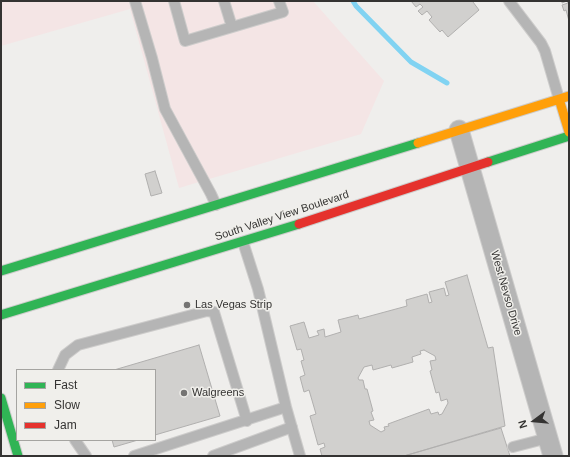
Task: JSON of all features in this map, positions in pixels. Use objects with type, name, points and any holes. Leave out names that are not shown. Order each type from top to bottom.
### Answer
[{"type":"main road","points":[[1,271],[564,98],[569,132]]},
{"type":"main road","name":"South Valley View Boulevard","points":[[1,316],[243,242],[569,136]]},
{"type":"main road","points":[[1,398],[18,456]]},
{"type":"street","name":"West Nevso Drive","points":[[459,130],[553,456]]},
{"type":"lane","points":[[134,1],[152,58],[165,109],[216,205]]},
{"type":"lane","points":[[174,1],[185,41],[283,12],[279,1]]},
{"type":"lane","points":[[224,1],[232,27]]},
{"type":"lane","points":[[509,1],[541,43],[564,98]]},
{"type":"lane","points":[[243,242],[258,289],[286,407],[300,456]]},
{"type":"lane","points":[[58,369],[65,355],[78,345],[207,311],[214,312],[247,421]]},
{"type":"lane","points":[[134,456],[247,421],[286,407]]},
{"type":"lane","points":[[213,456],[292,427]]},
{"type":"lane","points":[[513,447],[548,438]]},
{"type":"lane","points":[[76,441],[86,456]]},
{"type":"shaded area","points":[[1,1],[313,1],[384,81],[361,134],[179,188],[130,9],[1,46]]},
{"type":"building","points":[[411,1],[474,1],[473,2],[479,10],[448,37],[442,30],[440,32],[429,20],[432,17],[427,11],[422,15],[418,11],[423,7],[420,4],[416,7]]},
{"type":"building","points":[[567,1],[569,1],[569,21],[566,10],[564,11],[562,5],[568,3]]},
{"type":"building","points":[[155,171],[162,193],[151,196],[145,174]]},
{"type":"building","points":[[467,275],[488,348],[493,347],[505,426],[404,456],[322,456],[320,449],[325,447],[324,443],[318,445],[310,416],[316,414],[309,390],[304,392],[300,377],[305,375],[301,361],[304,360],[301,349],[297,350],[290,326],[304,322],[309,338],[319,335],[317,331],[324,329],[325,337],[341,332],[338,320],[358,315],[359,319],[407,306],[406,300],[427,294],[429,303],[432,302],[429,292],[444,288],[446,296],[449,295],[445,282]],"holes":[[[424,350],[435,356],[436,360],[430,361],[432,370],[430,371],[436,393],[439,392],[441,401],[447,399],[448,403],[442,414],[439,415],[438,412],[431,414],[429,409],[388,424],[389,426],[384,427],[385,430],[381,432],[370,425],[369,421],[374,420],[371,412],[373,411],[363,380],[359,380],[358,378],[364,367],[372,365],[373,370],[391,365],[392,368],[413,362],[412,357],[421,354],[420,351]]]},
{"type":"building","name":"Walgreens","points":[[199,345],[220,416],[156,435],[156,369],[117,369]]},
{"type":"building","points":[[501,428],[510,456],[404,456]]},
{"type":"building","points":[[112,441],[135,441],[114,447]]},
{"type":"waterway","points":[[353,1],[356,6],[411,62],[447,83]]},
{"type":"traffic: fast","points":[[488,162],[569,136]]},
{"type":"traffic: fast","points":[[1,271],[418,143]]},
{"type":"traffic: fast","points":[[1,315],[299,224]]},
{"type":"traffic: fast","points":[[1,398],[18,456]]},
{"type":"traffic: slow","points":[[418,143],[569,96]]},
{"type":"traffic: slow","points":[[559,99],[569,132]]},
{"type":"traffic: jam","points":[[299,224],[488,162]]},
{"type":"place","name":"Las Vegas Strip","points":[[187,305]]},
{"type":"place","name":"Walgreens","points":[[184,393]]}]
